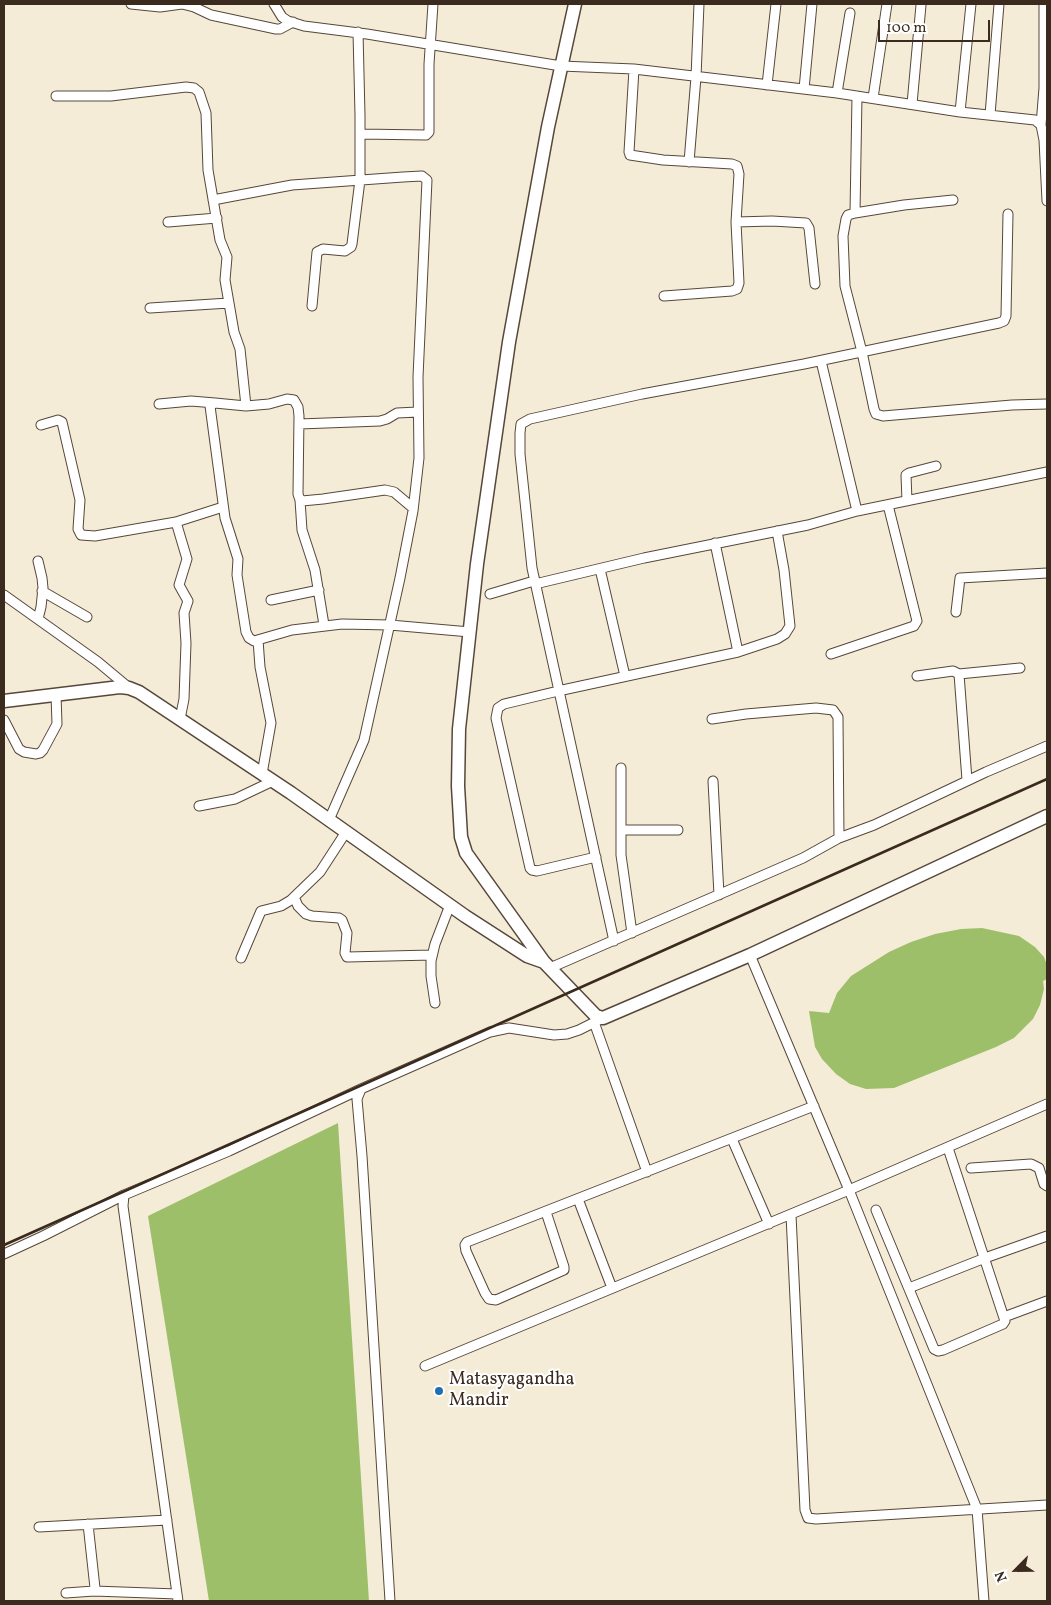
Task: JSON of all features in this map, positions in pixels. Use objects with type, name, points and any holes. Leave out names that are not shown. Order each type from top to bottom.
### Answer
[{"type":"main road","points":[[575,4],[548,127],[509,342],[478,564],[459,729],[458,786],[461,837],[466,853],[547,965],[598,1020],[750,955],[1047,816]]},
{"type":"main road","points":[[4,701],[120,687],[139,692],[329,820],[450,905],[527,956],[547,965]]},
{"type":"street","points":[[131,4],[160,7],[188,4],[211,15],[276,29],[280,29],[293,22]]},
{"type":"street","points":[[274,4],[282,17],[304,26],[358,32],[561,66],[634,69],[837,93],[960,112],[1035,120],[1041,125]]},
{"type":"street","points":[[360,134],[426,135],[428,132],[433,4]]},
{"type":"street","points":[[689,162],[696,77],[699,4]]},
{"type":"street","points":[[767,85],[776,4]]},
{"type":"street","points":[[804,89],[812,4]]},
{"type":"street","points":[[873,98],[887,4]]},
{"type":"street","points":[[960,112],[971,4]]},
{"type":"street","points":[[990,115],[998,4]]},
{"type":"street","points":[[1044,4],[1046,36],[1041,125],[1046,157],[1047,201]]},
{"type":"street","points":[[912,104],[921,5]]},
{"type":"street","points":[[837,93],[850,13]]},
{"type":"street","points":[[312,306],[317,252],[323,250],[345,251],[351,247],[360,180],[358,32]]},
{"type":"street","points":[[634,69],[630,155],[663,160],[736,165],[739,174],[736,222],[739,283],[736,289],[732,291],[664,296]]},
{"type":"street","points":[[56,96],[111,96],[186,87],[197,89],[206,113],[208,170],[220,240],[227,257],[225,280],[234,332],[240,349],[246,406]]},
{"type":"street","points":[[855,213],[857,96]]},
{"type":"street","points":[[214,200],[292,185],[422,176],[427,180],[418,377],[419,458],[413,508],[400,578],[364,740],[329,820]]},
{"type":"street","points":[[953,200],[855,213],[848,216],[844,225],[844,271],[848,300],[862,352],[874,409],[879,416],[883,416],[1047,404]]},
{"type":"street","points":[[614,941],[534,583],[520,454],[520,428],[524,422],[530,419],[642,394],[821,361],[999,324],[1004,321],[1006,316],[1008,295],[1008,214]]},
{"type":"street","points":[[168,222],[216,218]]},
{"type":"street","points":[[736,222],[772,221],[806,223],[809,228],[814,284]]},
{"type":"street","points":[[150,308],[229,303]]},
{"type":"street","points":[[821,361],[857,512]]},
{"type":"street","points":[[158,404],[200,400],[246,406],[269,404],[287,399],[294,400],[298,407],[298,494],[302,530],[316,570],[324,625]]},
{"type":"street","points":[[215,402],[210,406],[210,410],[223,508],[229,536],[238,559],[237,575],[246,632],[252,640],[292,630],[342,624],[390,625],[470,632]]},
{"type":"street","points":[[299,424],[380,421],[397,413],[418,412]]},
{"type":"street","points":[[41,425],[58,420],[62,422],[80,500],[78,529],[81,535],[95,536],[176,522],[223,508]]},
{"type":"street","points":[[907,501],[906,475],[936,466]]},
{"type":"street","points":[[490,594],[715,543],[808,525],[888,505],[1047,472]]},
{"type":"street","points":[[300,500],[323,499],[385,490],[394,492],[413,508]]},
{"type":"street","points":[[831,654],[914,626],[917,621],[888,505]]},
{"type":"street","points":[[176,522],[187,559],[180,584],[188,601],[184,613],[186,643],[184,699],[180,719]]},
{"type":"street","points":[[596,857],[537,871],[530,868],[496,718],[498,708],[504,704],[558,691],[738,652],[777,639],[785,634],[790,626],[784,570],[777,531]]},
{"type":"street","points":[[715,543],[738,652]]},
{"type":"street","points":[[38,561],[42,578],[41,606],[38,619]]},
{"type":"street","points":[[600,569],[625,676]]},
{"type":"street","points":[[956,612],[958,581],[962,577],[1047,573]]},
{"type":"street","points":[[271,600],[319,590]]},
{"type":"street","points":[[42,591],[87,617]]},
{"type":"street","points":[[4,594],[98,662],[128,688]]},
{"type":"street","points":[[199,806],[235,799],[267,778],[271,723],[260,667],[258,640]]},
{"type":"street","points":[[917,676],[953,671],[959,674],[1020,668]]},
{"type":"street","points":[[959,674],[967,780]]},
{"type":"street","points":[[4,720],[19,748],[24,752],[40,753],[57,724],[56,695]]},
{"type":"street","points":[[712,719],[816,708],[833,710],[838,717],[839,838]]},
{"type":"street","points":[[547,965],[614,941],[803,858],[839,838],[874,825],[967,780],[1047,746]]},
{"type":"street","points":[[621,768],[621,830],[624,877],[632,933]]},
{"type":"street","points":[[713,781],[719,895]]},
{"type":"street","points":[[621,830],[678,830]]},
{"type":"street","points":[[240,958],[261,911],[281,906],[294,898],[320,872],[346,832]]},
{"type":"street","points":[[294,898],[298,906],[306,914],[342,920],[347,935],[345,953],[347,957],[432,955]]},
{"type":"street","points":[[435,1003],[431,976],[432,955],[450,905]]},
{"type":"street","points":[[750,955],[849,1190],[977,1509],[984,1601]]},
{"type":"street","points":[[4,1254],[124,1195],[229,1150],[361,1089],[499,1030],[508,1028],[554,1035],[566,1034],[579,1030],[598,1020],[646,1172]]},
{"type":"street","points":[[361,1089],[358,1096],[358,1104],[390,1601]]},
{"type":"street","points":[[425,1366],[791,1215],[1047,1104]]},
{"type":"street","points":[[546,1212],[564,1270],[496,1300],[490,1299],[485,1293],[466,1251],[465,1245],[467,1242],[814,1106]]},
{"type":"street","points":[[732,1139],[769,1224]]},
{"type":"street","points":[[876,1210],[934,1349],[943,1350],[1003,1324],[1005,1321],[1004,1317],[948,1148]]},
{"type":"street","points":[[971,1168],[1031,1164],[1039,1168],[1044,1184],[1047,1186]]},
{"type":"street","points":[[66,1593],[94,1591],[178,1597],[124,1216],[124,1195]]},
{"type":"street","points":[[578,1199],[612,1288]]},
{"type":"street","points":[[791,1215],[806,1515],[811,1519],[816,1519],[1047,1505]]},
{"type":"street","points":[[909,1288],[1047,1236]]},
{"type":"street","points":[[1004,1317],[1047,1301]]},
{"type":"street","points":[[39,1527],[167,1520]]},
{"type":"street","points":[[88,1524],[94,1591]]},
{"type":"green space","points":[[982,928],[1019,936],[1035,947],[1044,957],[1047,965],[1047,979],[1043,981],[1044,989],[1040,1005],[1033,1019],[1014,1038],[894,1088],[866,1089],[850,1084],[836,1074],[822,1059],[815,1047],[809,1011],[829,1013],[837,993],[851,976],[889,952],[911,942],[935,934],[961,929]]},
{"type":"green space","points":[[338,1123],[369,1601],[209,1601],[148,1216]]},
{"type":"railway","points":[[4,1245],[1047,779]]},
{"type":"place","name":"Matasyagandha Mandir","points":[[439,1391]]}]
